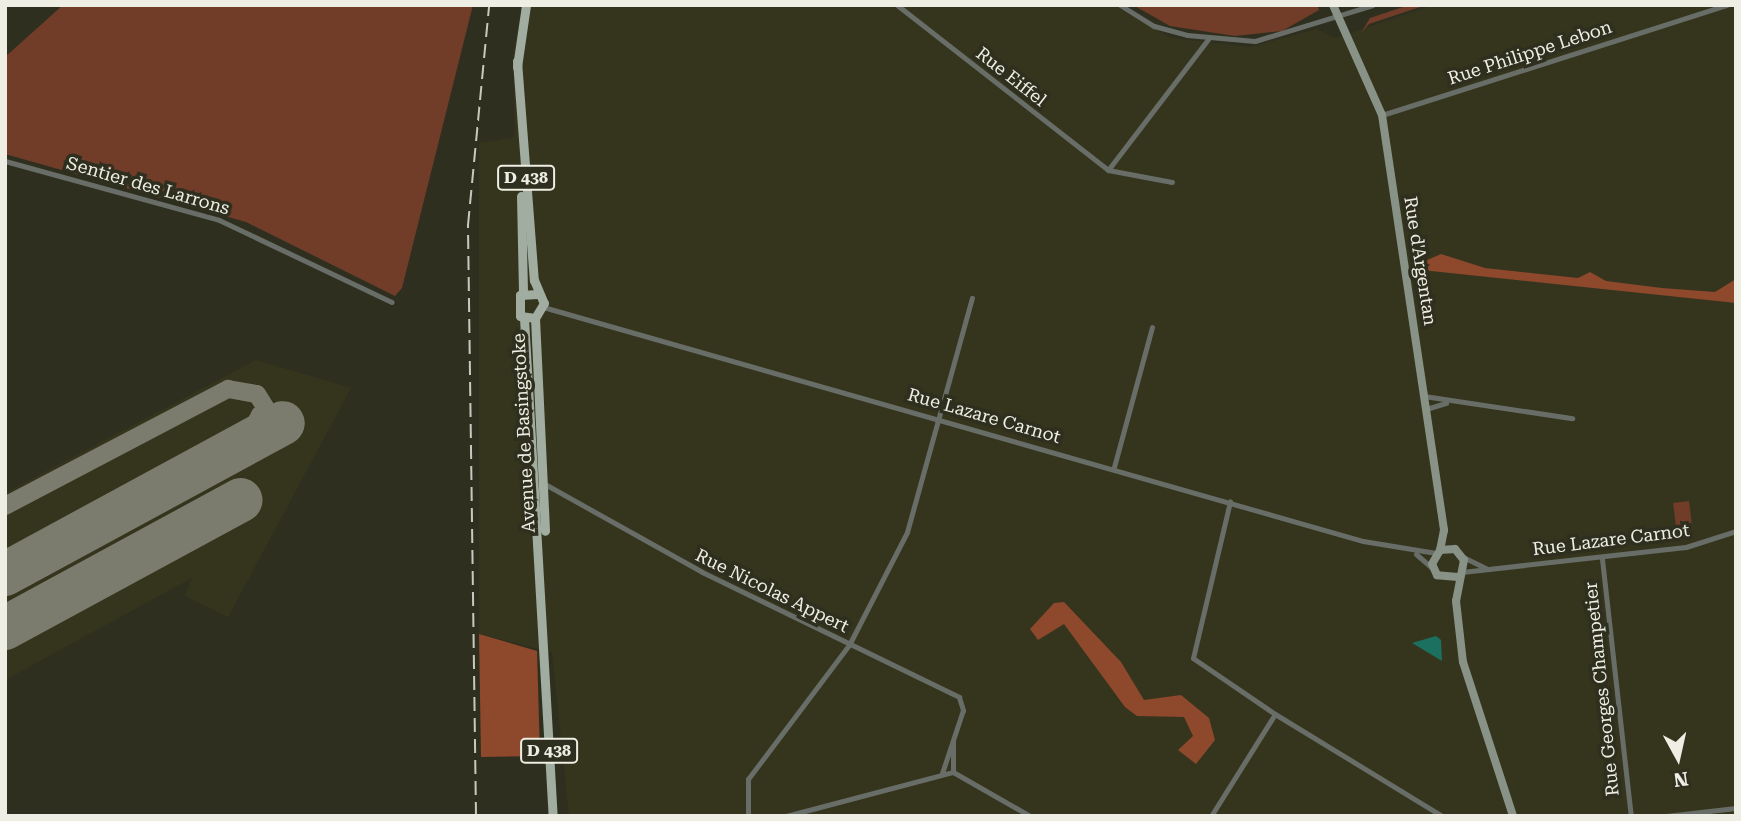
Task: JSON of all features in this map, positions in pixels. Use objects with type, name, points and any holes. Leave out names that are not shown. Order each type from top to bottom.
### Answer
[{"type":"main road","name":"D 438","points":[[523,292],[517,61],[526,5]]},
{"type":"main road","name":"Rue d'Argentan","points":[[1333,5],[1382,114],[1444,530],[1458,553]]},
{"type":"main road","name":"D 438","points":[[517,61],[538,294]]},
{"type":"main road","points":[[523,292],[538,294],[544,307],[535,318],[524,318],[515,303],[523,292]]},
{"type":"main road","name":"Avenue de Basingstoke","points":[[524,318],[541,482]]},
{"type":"main road","name":"Avenue de Basingstoke","points":[[535,318],[542,546]]},
{"type":"main road","name":"Rue d'Argentan","points":[[1434,570],[1444,530]]},
{"type":"main road","name":"D 438","points":[[542,546],[553,816]]},
{"type":"main road","name":"D 438","points":[[542,546],[559,816]]},
{"type":"main road","points":[[1438,552],[1458,553],[1460,574],[1456,601]]},
{"type":"main road","points":[[1434,570],[1446,580],[1456,601],[1472,701],[1513,816]]},
{"type":"main road","points":[[1446,580],[1460,574]]},
{"type":"street","name":"Rue Eiffel","points":[[897,5],[1108,170]]},
{"type":"street","points":[[1121,5],[1154,26],[1208,39],[1268,39],[1373,5]]},
{"type":"street","name":"Rue Philippe Lebon","points":[[1382,114],[1727,5]]},
{"type":"street","points":[[1172,182],[1108,170],[1208,39]]},
{"type":"street","name":"Sentier des Larrons","points":[[5,161],[219,220],[392,302]]},
{"type":"street","points":[[761,816],[746,814],[748,779],[849,645],[907,532],[972,298]]},
{"type":"street","name":"Rue Lazare Carnot","points":[[544,307],[1416,554],[1438,552]]},
{"type":"street","points":[[1114,467],[1152,327]]},
{"type":"street","points":[[1424,397],[1446,403],[1572,418]]},
{"type":"street","points":[[1426,409],[1446,403]]},
{"type":"street","name":"Rue Nicolas Appert","points":[[541,482],[691,566],[959,697],[963,710],[942,773]]},
{"type":"street","points":[[1230,501],[1193,658],[1275,714],[1442,816]]},
{"type":"street","name":"Rue Lazare Carnot","points":[[1460,574],[1686,547],[1736,531]]},
{"type":"street","points":[[1458,553],[1489,569]]},
{"type":"street","name":"Rue Lazare Carnot","points":[[1416,554],[1434,570]]},
{"type":"street","name":"Rue Georges Champetier","points":[[1602,559],[1631,816]]},
{"type":"street","points":[[1211,816],[1275,714]]},
{"type":"street","name":"Rue Nicolas Appert","points":[[953,739],[953,772]]},
{"type":"street","points":[[786,816],[953,772],[1030,816]]},
{"type":"street","points":[[1666,816],[1736,808]]},
{"type":"shaded area","points":[[63,5],[473,5],[402,288],[395,296],[246,222],[5,154],[5,57]]},
{"type":"shaded area","points":[[522,5],[1113,5],[1171,38],[1251,47],[1317,29],[1335,38],[1434,5],[1736,5],[1736,816],[569,816],[552,652],[479,634],[479,143],[515,137],[513,55]]},
{"type":"shaded area","points":[[1133,5],[1317,5],[1319,10],[1282,31],[1235,36],[1170,26]]},
{"type":"shaded area","points":[[1409,5],[1426,5],[1369,24],[1361,33],[1370,18]]},
{"type":"shaded area","points":[[1441,254],[1485,268],[1578,278],[1590,272],[1606,281],[1662,288],[1715,292],[1736,279],[1736,303],[1412,269],[1411,257],[1425,261]]},
{"type":"shaded area","points":[[256,360],[351,388],[228,617],[185,596],[192,578],[5,680],[5,493]]},
{"type":"shaded area","points":[[1689,501],[1693,536],[1677,538],[1673,503]]},
{"type":"shaded area","points":[[1064,602],[1121,662],[1144,700],[1181,695],[1209,718],[1215,740],[1196,764],[1178,750],[1193,736],[1184,717],[1137,716],[1125,707],[1064,624],[1038,640],[1030,629],[1054,603]]},
{"type":"shaded area","points":[[479,634],[537,651],[540,756],[481,757]]},
{"type":"water","points":[[1436,636],[1441,640],[1442,661],[1412,643]]},
{"type":"taxiway","points":[[5,506],[228,389],[257,394],[277,426]]},
{"type":"taxiway","points":[[244,444],[260,415],[276,419]]},
{"type":"runway","points":[[5,574],[283,423]]},
{"type":"runway","points":[[5,628],[241,500]]},
{"type":"railway","points":[[476,816],[468,225],[489,5]]}]
